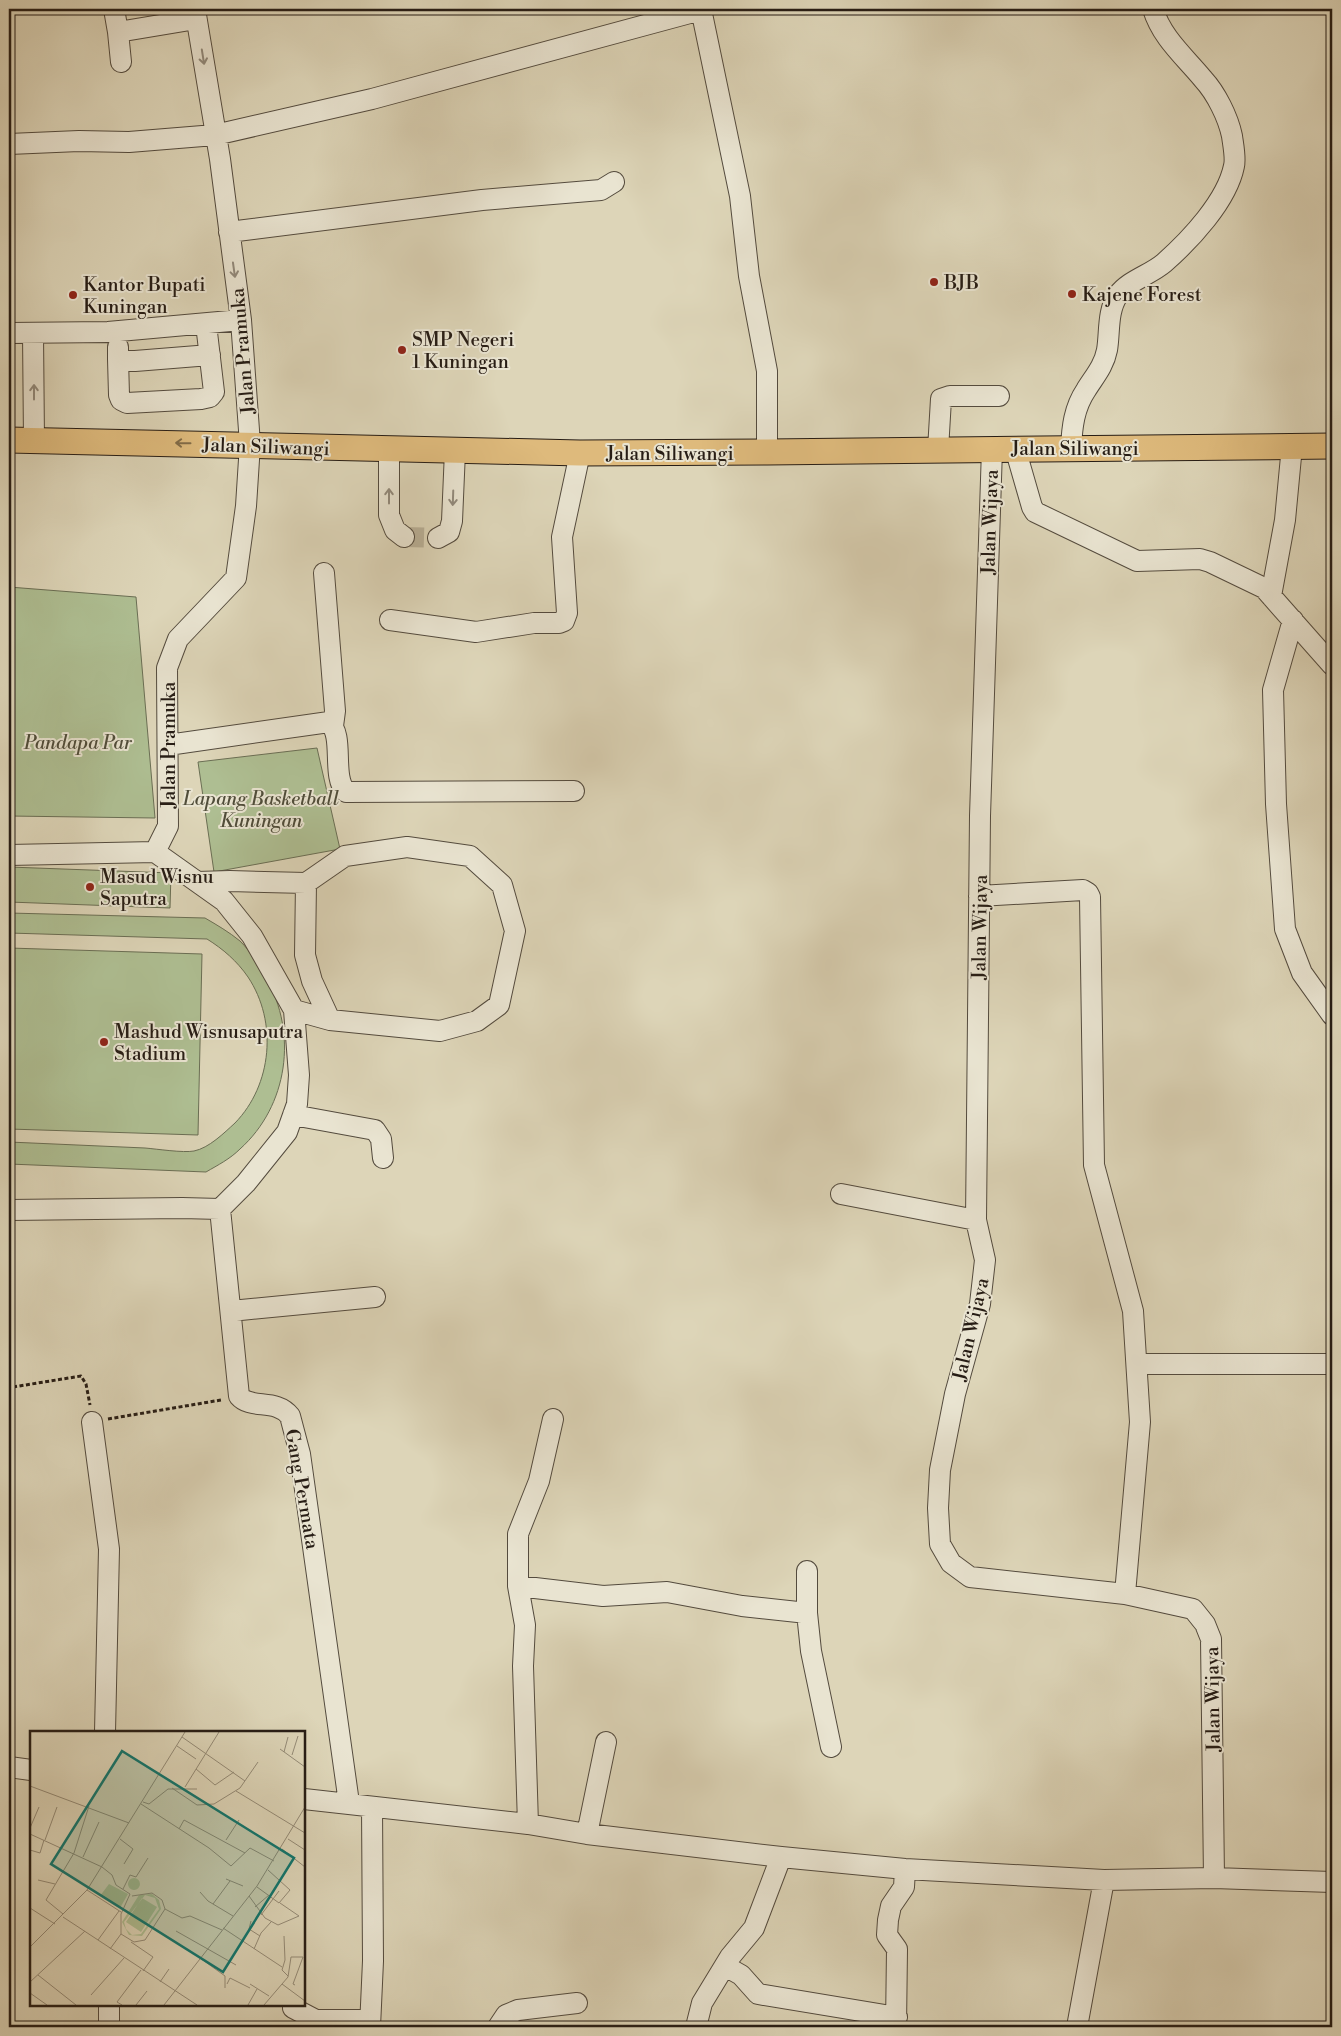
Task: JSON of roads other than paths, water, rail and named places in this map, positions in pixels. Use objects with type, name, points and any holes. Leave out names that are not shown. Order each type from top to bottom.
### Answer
[{"type":"main road","name":"Jalan Siliwangi","points":[[9,440],[580,453],[1332,446]]},
{"type":"street","points":[[114,9],[121,62]]},
{"type":"street","points":[[9,144],[79,141],[129,142],[215,135],[372,99],[701,9],[740,196],[749,276],[767,371],[767,452]]},
{"type":"street","points":[[1071,448],[1072,427],[1076,411],[1084,392],[1099,371],[1106,352],[1112,309],[1117,296],[1125,287],[1163,263],[1206,219],[1225,192],[1235,164],[1232,135],[1224,112],[1205,80],[1178,52],[1156,19],[1153,9]]},
{"type":"street","points":[[118,32],[196,14]]},
{"type":"street","name":"Jalan Pramuka","points":[[155,852],[168,826],[167,668],[178,638],[236,578],[246,506],[250,444],[241,320],[220,159],[196,14]]},
{"type":"street","points":[[229,232],[482,200],[601,190],[614,182]]},
{"type":"street","points":[[9,333],[102,332],[241,320]]},
{"type":"street","points":[[118,330],[119,395],[121,400],[127,403],[148,402],[210,397],[214,392],[206,324]]},
{"type":"street","points":[[33,332],[34,441]]},
{"type":"street","points":[[118,359],[135,361],[210,355]]},
{"type":"street","points":[[938,450],[941,399],[950,396],[999,396]]},
{"type":"street","points":[[1270,596],[1283,536],[1292,446]]},
{"type":"street","points":[[1004,448],[1035,512],[1137,561],[1154,562],[1200,559],[1264,588],[1332,665]]},
{"type":"street","name":"Jalan Wijaya","points":[[1004,448],[979,896],[976,1220],[985,1260],[980,1304],[955,1394],[940,1470],[938,1508],[940,1544],[952,1563],[970,1577],[1125,1594],[1193,1609],[1205,1624],[1211,1639],[1214,1878]]},
{"type":"street","points":[[389,450],[389,515],[395,530],[404,537]]},
{"type":"street","points":[[438,538],[449,532],[452,521],[455,451]]},
{"type":"street","points":[[390,620],[476,632],[534,623],[559,623],[564,621],[567,613],[562,537],[580,453]]},
{"type":"street","points":[[324,573],[335,711],[332,726],[340,783],[346,792],[574,791]]},
{"type":"street","points":[[1293,620],[1273,690],[1276,804],[1284,929],[1302,973],[1332,1015]]},
{"type":"street","points":[[168,745],[329,722],[332,726]]},
{"type":"street","points":[[197,882],[230,881],[306,884],[345,856],[407,847],[470,856],[502,885],[515,931],[499,1005],[477,1022],[440,1031],[330,1020],[294,1010]]},
{"type":"street","points":[[9,855],[155,852],[224,901],[252,936],[294,1010],[299,1075],[297,1104],[287,1132],[246,1184],[220,1210],[182,1208],[9,1210]]},
{"type":"street","points":[[306,884],[304,954],[312,981],[330,1020]]},
{"type":"street","points":[[979,896],[1083,890],[1090,897],[1094,1165],[1133,1311],[1140,1422],[1125,1594]]},
{"type":"street","points":[[293,1115],[375,1130],[381,1139],[383,1158]]},
{"type":"street","points":[[841,1194],[976,1220]]},
{"type":"street","points":[[220,1210],[231,1311],[375,1297]]},
{"type":"street","name":"Gang Permata","points":[[231,1311],[239,1396],[244,1401],[280,1407],[286,1412],[290,1416],[300,1454],[349,1803]]},
{"type":"street","points":[[1137,1364],[1332,1364]]},
{"type":"street","points":[[528,1824],[523,1666],[524,1625],[518,1586],[518,1534],[539,1481],[553,1419]]},
{"type":"street","points":[[92,1422],[109,1549],[106,1731]]},
{"type":"street","points":[[807,1571],[807,1613],[811,1651],[831,1747]]},
{"type":"street","points":[[518,1586],[603,1596],[667,1592],[742,1606],[807,1613]]},
{"type":"street","points":[[587,1834],[606,1742]]},
{"type":"street","points":[[9,1768],[30,1770]]},
{"type":"street","points":[[305,1799],[528,1824],[587,1834],[781,1857],[905,1869],[1104,1880],[1214,1878],[1332,1882]]},
{"type":"street","points":[[293,2008],[316,2020],[370,2023],[373,1961],[372,1807]]},
{"type":"street","points":[[696,2027],[702,2003],[725,1966],[754,1928],[781,1857]]},
{"type":"street","points":[[725,1966],[741,1976],[758,1994],[896,2022],[896,1949],[888,1935],[888,1920],[891,1906],[904,1887],[905,1869]]},
{"type":"street","points":[[1077,2027],[1104,1880]]},
{"type":"street","points":[[498,2027],[506,2015],[518,2010],[577,2003]]},
{"type":"street","points":[[109,2006],[109,2027]]},
{"type":"tunnel","points":[[404,537],[438,538]]},
{"type":"place","name":"BJB","points":[[934,282]]},
{"type":"place","name":"Kajene Forest","points":[[1072,294]]},
{"type":"place","name":"Kantor Bupati Kuningan","points":[[73,295]]},
{"type":"place","name":"SMP Negeri 1 Kuningan","points":[[402,350]]},
{"type":"place","name":"Masud Wisnu Saputra","points":[[90,887]]},
{"type":"place","name":"Mashud Wisnusaputra Stadium","points":[[104,1042]]},
{"type":"park label","name":"Pandapa Par","points":[[78,742]]},
{"type":"park label","name":"Lapang Basketball Kuningan","points":[[261,809]]}]
